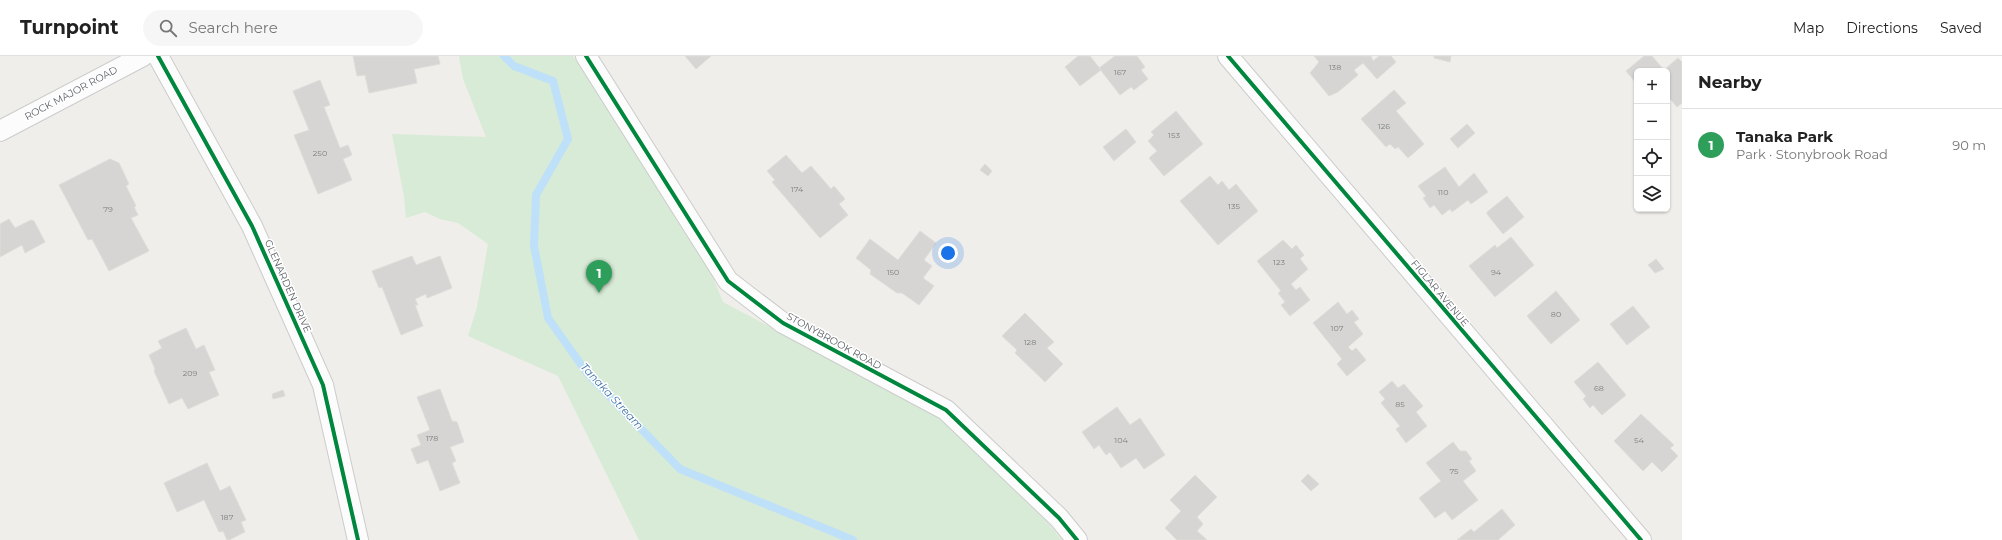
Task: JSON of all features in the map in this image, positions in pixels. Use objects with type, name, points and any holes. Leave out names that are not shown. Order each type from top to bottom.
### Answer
[{"type":"street","name":"ROCK MAJOR ROAD","points":[[0,131],[143,56]]},
{"type":"street","name":"GLENARDEN DRIVE","points":[[158,56],[252,226],[323,385],[358,540]]},
{"type":"street","name":"STONYBROOK ROAD","points":[[586,56],[728,281],[783,323],[946,410],[1059,518],[1077,540]]},
{"type":"street","name":"FIGLAR AVENUE","points":[[1228,56],[1641,540]]},
{"type":"green space","points":[[459,56],[573,56],[651,168],[705,258],[723,302],[948,422],[1049,524],[1062,540],[639,540],[558,376],[468,336],[477,307],[488,244],[458,223],[440,219],[425,212],[406,218],[404,197],[392,134],[486,137],[463,79]]},
{"type":"building","points":[[353,56],[438,56],[440,64],[414,69],[417,83],[369,93],[365,75],[357,76]]},
{"type":"building","points":[[685,56],[711,56],[696,69]]},
{"type":"building","points":[[1078,56],[1090,56],[1101,70],[1080,86],[1065,67]]},
{"type":"building","points":[[1115,56],[1137,56],[1145,67],[1141,70],[1148,79],[1134,90],[1131,87],[1120,95],[1099,68]]},
{"type":"building","points":[[1314,56],[1371,56],[1373,61],[1379,56],[1391,56],[1396,62],[1377,79],[1363,63],[1354,70],[1358,75],[1338,92],[1329,96],[1310,73],[1319,62]]},
{"type":"building","points":[[1434,56],[1451,56],[1450,62],[1434,58]]},
{"type":"building","points":[[1644,56],[1652,56],[1662,68],[1634,68],[1634,81],[1626,71]]},
{"type":"building","points":[[1678,58],[1682,62],[1682,103],[1677,107],[1670,99],[1670,68],[1666,68]]},
{"type":"building","points":[[320,80],[330,105],[324,107],[340,148],[348,145],[352,155],[343,159],[352,180],[318,194],[294,135],[309,130],[293,91]]},
{"type":"building","points":[[1394,90],[1406,103],[1396,111],[1424,144],[1408,158],[1398,147],[1395,149],[1390,144],[1386,147],[1361,119]]},
{"type":"building","points":[[1176,111],[1203,144],[1164,176],[1149,158],[1157,151],[1148,141],[1154,135],[1151,132]]},
{"type":"building","points":[[1467,124],[1475,133],[1458,148],[1450,139]]},
{"type":"building","points":[[1126,129],[1136,142],[1114,161],[1103,147]]},
{"type":"building","points":[[786,155],[802,173],[811,166],[831,189],[834,186],[845,199],[839,204],[848,215],[820,238],[772,182],[775,180],[767,171]]},
{"type":"building","points":[[110,159],[119,163],[129,184],[126,186],[136,206],[134,207],[138,215],[131,218],[149,251],[109,271],[92,239],[88,240],[59,185]]},
{"type":"building","points":[[985,164],[992,171],[988,176],[980,170]]},
{"type":"building","points":[[1445,167],[1459,187],[1474,173],[1488,192],[1471,204],[1468,200],[1452,212],[1450,209],[1442,215],[1434,205],[1430,208],[1423,198],[1426,196],[1418,186]]},
{"type":"building","points":[[1210,176],[1218,185],[1222,181],[1229,190],[1236,184],[1258,211],[1218,245],[1180,201]]},
{"type":"building","points":[[1507,196],[1524,217],[1503,234],[1487,212]]},
{"type":"building","points":[[9,219],[15,228],[31,220],[34,221],[45,242],[25,253],[22,245],[0,257],[0,224]]},
{"type":"building","points":[[920,231],[936,243],[924,260],[932,266],[923,278],[934,286],[919,305],[902,293],[897,293],[870,274],[871,270],[856,258],[870,239],[898,260]]},
{"type":"building","points":[[1511,237],[1534,265],[1495,297],[1469,266],[1495,245],[1497,248]]},
{"type":"building","points":[[1283,240],[1292,249],[1296,245],[1304,255],[1300,259],[1308,269],[1291,284],[1296,290],[1300,287],[1310,300],[1290,316],[1281,305],[1285,302],[1278,293],[1281,291],[1257,261]]},
{"type":"building","points":[[412,256],[416,265],[440,256],[452,288],[427,298],[426,294],[415,299],[418,305],[415,305],[423,326],[401,335],[382,287],[379,288],[372,271]]},
{"type":"building","points":[[1656,259],[1664,269],[1655,273],[1648,265]]},
{"type":"building","points":[[1556,291],[1580,320],[1551,344],[1527,316]]},
{"type":"building","points":[[1338,302],[1347,314],[1352,310],[1359,319],[1354,322],[1363,334],[1348,347],[1352,351],[1356,348],[1366,360],[1347,376],[1337,364],[1342,359],[1313,323]]},
{"type":"building","points":[[1633,306],[1650,327],[1627,345],[1610,324]]},
{"type":"building","points":[[1025,313],[1054,342],[1047,348],[1063,364],[1045,382],[1015,353],[1017,350],[1002,336]]},
{"type":"building","points":[[186,328],[196,349],[204,345],[215,370],[209,372],[219,395],[188,409],[182,398],[169,404],[154,371],[155,369],[149,355],[162,348],[158,341]]},
{"type":"building","points":[[1598,362],[1626,395],[1602,415],[1593,405],[1590,408],[1583,399],[1586,396],[1574,382]]},
{"type":"building","points":[[1392,381],[1398,388],[1404,384],[1423,406],[1416,412],[1427,426],[1406,443],[1396,429],[1400,426],[1381,403],[1385,399],[1379,392]]},
{"type":"building","points":[[440,389],[452,421],[457,422],[464,442],[450,447],[456,461],[452,463],[460,483],[440,491],[428,460],[417,464],[411,449],[421,445],[417,435],[430,430],[417,397]]},
{"type":"building","points":[[283,390],[285,396],[273,399],[272,394]]},
{"type":"building","points":[[1117,407],[1130,425],[1140,418],[1165,455],[1144,469],[1136,458],[1121,468],[1110,452],[1106,455],[1099,445],[1094,449],[1082,432]]},
{"type":"building","points":[[1641,414],[1674,445],[1670,448],[1678,456],[1662,472],[1652,462],[1643,471],[1614,441]]},
{"type":"building","points":[[1453,442],[1460,451],[1466,451],[1472,459],[1469,461],[1476,471],[1463,481],[1478,500],[1452,520],[1445,511],[1435,518],[1419,498],[1441,481],[1426,463]]},
{"type":"building","points":[[207,463],[220,491],[230,486],[246,520],[241,522],[245,532],[229,540],[227,540],[223,531],[219,532],[204,500],[177,512],[164,483]]},
{"type":"building","points":[[1308,474],[1319,484],[1311,491],[1301,481]]},
{"type":"building","points":[[1195,475],[1217,497],[1197,517],[1203,524],[1197,531],[1207,540],[1177,540],[1165,528],[1181,511],[1170,500]]},
{"type":"building","points":[[1502,509],[1515,525],[1498,540],[1457,540],[1471,529],[1474,532]]},
{"type":"waterway","name":"Tanaka Stream","points":[[504,56],[514,66],[553,81],[568,139],[536,195],[534,246],[548,318],[587,373],[680,469],[853,540]]},
{"type":"cycle path","points":[[158,56],[252,226],[323,385],[358,540]]},
{"type":"cycle path","points":[[586,56],[728,281],[783,323],[946,410],[1059,518],[1077,540]]},
{"type":"cycle path","points":[[1228,56],[1641,540]]},
{"type":"place","name":"Tanaka Park","points":[[599,293]]}]
